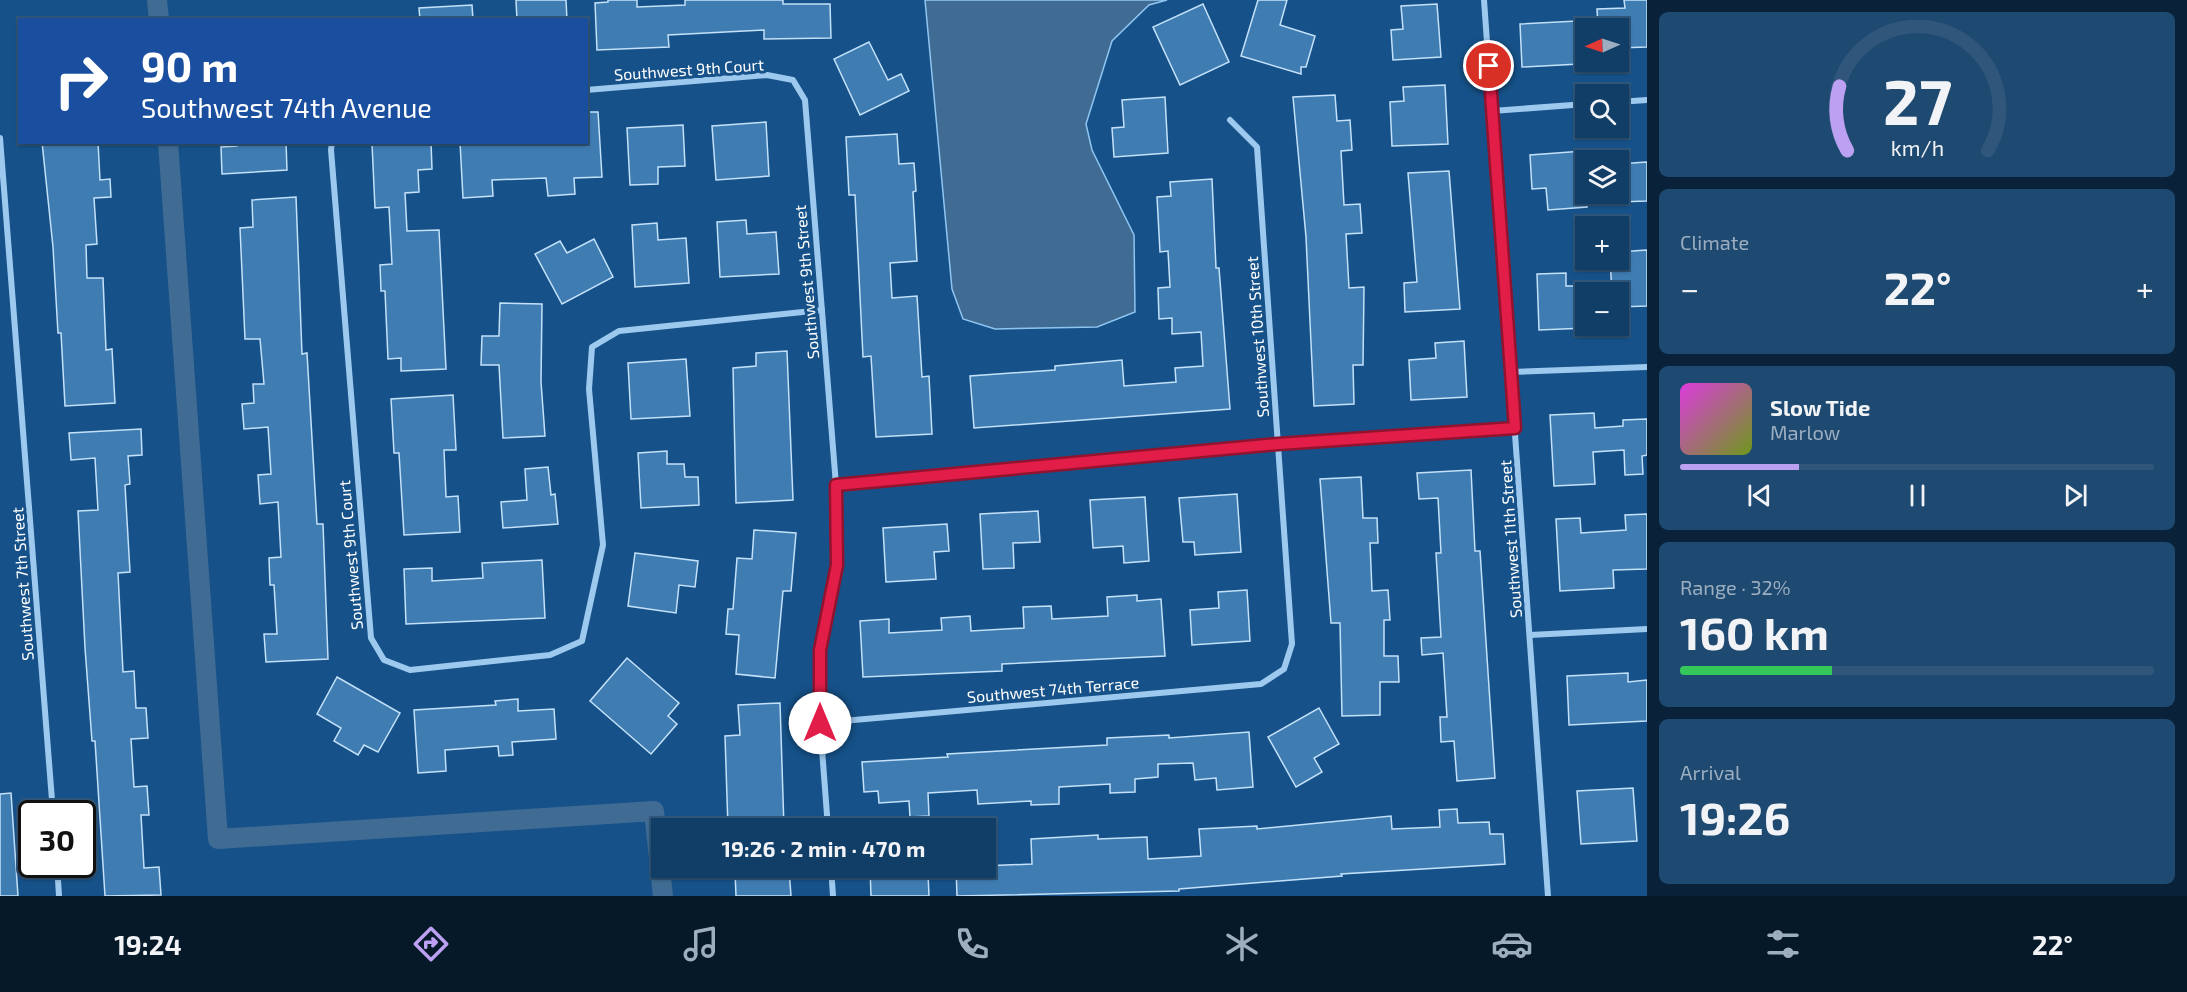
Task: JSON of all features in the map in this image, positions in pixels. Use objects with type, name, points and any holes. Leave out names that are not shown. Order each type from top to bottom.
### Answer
[{"type":"street","name":"Southwest 11th Street","points":[[1484,0],[1548,896]]},
{"type":"street","name":"Southwest 9th Court","points":[[588,90],[767,75],[794,80]]},
{"type":"street","name":"Southwest 9th Street","points":[[794,80],[805,100],[836,485],[837,565],[820,650],[820,723]]},
{"type":"street","points":[[1629,101],[1647,100]]},
{"type":"street","points":[[1492,111],[1575,105]]},
{"type":"street","name":"Southwest 10th Street","points":[[1230,120],[1257,147],[1292,644],[1284,669]]},
{"type":"street","name":"Southwest 7th Street","points":[[0,138],[52,800]]},
{"type":"street","name":"Southwest 9th Court","points":[[332,144],[371,638],[384,660],[410,669],[550,655],[582,641],[603,545],[589,389],[592,347],[619,331],[822,310]]},
{"type":"street","points":[[0,234],[8,233]]},
{"type":"street","points":[[1510,372],[1647,367]]},
{"type":"street","points":[[836,485],[1278,444],[1515,428]]},
{"type":"street","points":[[1530,635],[1647,629]]},
{"type":"street","name":"Southwest 74th Terrace","points":[[820,723],[1261,684],[1284,669]]},
{"type":"street","points":[[820,723],[827,818]]},
{"type":"street","points":[[58,878],[59,896]]},
{"type":"street","points":[[832,878],[833,896]]},
{"type":"water","points":[[925,0],[1167,0],[1149,5],[1112,41],[1086,124],[1092,150],[1134,235],[1135,312],[1097,327],[995,329],[963,319],[952,289]]},
{"type":"building","points":[[516,0],[566,0],[567,18],[517,18]]},
{"type":"building","points":[[608,0],[637,0],[637,7],[685,5],[685,0],[783,0],[783,4],[830,4],[831,38],[764,39],[764,30],[668,35],[669,47],[597,50],[595,3],[608,2]]},
{"type":"building","points":[[1258,0],[1287,0],[1280,25],[1315,36],[1306,67],[1301,67],[1301,74],[1241,56]]},
{"type":"building","points":[[1624,0],[1647,0],[1647,47],[1629,48],[1629,18],[1597,18],[1597,9],[1625,8]]},
{"type":"building","points":[[1203,4],[1229,62],[1180,85],[1153,27]]},
{"type":"building","points":[[1437,4],[1441,57],[1393,60],[1391,30],[1403,29],[1401,6]]},
{"type":"building","points":[[472,5],[473,18],[420,18],[419,8]]},
{"type":"building","points":[[1575,21],[1575,64],[1522,67],[1520,24]]},
{"type":"building","points":[[869,42],[888,80],[901,74],[909,91],[860,115],[834,59]]},
{"type":"building","points":[[1445,85],[1448,144],[1392,146],[1390,102],[1404,101],[1403,87]]},
{"type":"building","points":[[1335,95],[1337,121],[1350,120],[1352,150],[1341,151],[1344,205],[1360,204],[1362,233],[1346,234],[1349,288],[1364,287],[1363,365],[1353,365],[1354,404],[1314,406],[1306,237],[1293,97]]},
{"type":"building","points":[[1165,97],[1168,153],[1114,157],[1112,128],[1124,127],[1122,100]]},
{"type":"building","points":[[588,112],[598,112],[602,177],[574,178],[575,194],[548,196],[546,178],[492,180],[493,196],[463,198],[460,144],[588,144]]},
{"type":"building","points":[[766,122],[769,176],[716,180],[712,126]]},
{"type":"building","points":[[683,125],[685,166],[658,167],[658,184],[630,185],[627,128]]},
{"type":"building","points":[[897,134],[899,164],[914,163],[916,191],[913,192],[917,261],[890,263],[892,298],[917,296],[922,377],[929,376],[932,434],[876,437],[871,356],[863,357],[855,195],[849,195],[846,137]]},
{"type":"building","points":[[42,144],[98,144],[100,180],[110,179],[111,197],[94,198],[97,244],[86,245],[87,278],[103,278],[106,350],[112,349],[115,403],[65,406],[53,247]]},
{"type":"building","points":[[237,144],[286,144],[287,170],[222,174],[221,147],[237,146]]},
{"type":"building","points":[[372,144],[431,144],[432,169],[418,170],[419,192],[405,193],[407,231],[439,230],[446,369],[401,371],[401,358],[388,359],[385,291],[381,291],[380,265],[392,264],[389,207],[375,208]]},
{"type":"building","points":[[1575,152],[1575,204],[1587,204],[1587,207],[1548,210],[1546,188],[1532,189],[1530,155]]},
{"type":"building","points":[[1647,162],[1647,201],[1629,202],[1629,163]]},
{"type":"building","points":[[1449,171],[1460,309],[1405,312],[1404,283],[1417,282],[1408,173]]},
{"type":"building","points":[[1212,179],[1216,268],[1219,268],[1230,409],[974,428],[970,376],[1055,370],[1055,366],[1122,360],[1124,386],[1176,382],[1175,368],[1203,366],[1201,332],[1172,334],[1172,318],[1159,319],[1158,288],[1170,287],[1168,251],[1160,252],[1157,197],[1171,196],[1170,182]]},
{"type":"building","points":[[296,197],[302,354],[307,353],[317,524],[323,524],[328,659],[266,662],[264,634],[277,634],[274,585],[270,585],[269,558],[281,557],[278,502],[260,504],[258,475],[271,474],[268,427],[244,429],[242,404],[254,403],[253,384],[264,384],[260,339],[245,339],[240,228],[253,227],[252,200]]},
{"type":"building","points":[[746,220],[747,234],[776,232],[779,274],[720,277],[717,222]]},
{"type":"building","points":[[657,223],[658,240],[686,238],[689,283],[635,287],[632,225]]},
{"type":"building","points":[[594,239],[613,277],[562,304],[535,254],[560,241],[567,253]]},
{"type":"building","points":[[1647,250],[1647,306],[1629,307],[1629,282],[1611,282],[1611,270],[1629,270],[1629,251]]},
{"type":"building","points":[[1566,273],[1566,286],[1575,286],[1575,328],[1539,330],[1537,274]]},
{"type":"building","points":[[500,303],[542,304],[541,382],[545,436],[503,438],[499,365],[481,365],[482,336],[499,336]]},
{"type":"building","points":[[1464,341],[1467,397],[1411,400],[1409,360],[1436,358],[1435,343]]},
{"type":"building","points":[[787,351],[793,500],[736,503],[733,368],[756,366],[756,353]]},
{"type":"building","points":[[686,359],[690,416],[631,419],[628,363]]},
{"type":"building","points":[[453,395],[456,450],[444,450],[446,497],[458,496],[460,532],[404,535],[399,453],[394,453],[391,399]]},
{"type":"building","points":[[1594,413],[1595,428],[1623,426],[1623,420],[1647,419],[1647,455],[1642,456],[1643,474],[1625,475],[1624,450],[1593,452],[1595,484],[1554,486],[1550,415]]},
{"type":"building","points":[[141,429],[142,455],[128,456],[130,484],[125,485],[130,572],[118,573],[123,672],[134,671],[136,708],[146,708],[148,738],[131,739],[134,787],[147,786],[149,815],[141,815],[144,868],[159,867],[161,895],[105,896],[95,741],[92,741],[85,648],[78,511],[98,510],[95,458],[71,460],[69,433]]},
{"type":"building","points":[[667,451],[667,464],[684,464],[685,477],[698,477],[699,505],[641,508],[638,453]]},
{"type":"building","points":[[548,467],[551,495],[555,494],[558,524],[503,528],[501,502],[527,500],[525,469]]},
{"type":"building","points":[[1471,470],[1475,551],[1480,551],[1495,778],[1457,781],[1454,741],[1441,742],[1440,717],[1447,717],[1443,653],[1422,655],[1421,638],[1441,637],[1436,553],[1441,553],[1438,498],[1419,499],[1417,473]]},
{"type":"building","points":[[1361,477],[1363,518],[1377,518],[1378,543],[1370,543],[1372,591],[1388,590],[1390,620],[1384,620],[1384,656],[1398,656],[1399,682],[1380,682],[1380,715],[1342,716],[1340,623],[1331,623],[1320,479]]},
{"type":"building","points":[[1237,494],[1241,552],[1195,555],[1194,542],[1183,542],[1179,498]]},
{"type":"building","points":[[1145,497],[1149,561],[1124,563],[1123,546],[1093,548],[1090,500]]},
{"type":"building","points":[[1038,511],[1040,542],[1013,543],[1014,568],[983,569],[980,514]]},
{"type":"building","points":[[1647,514],[1647,569],[1613,570],[1614,588],[1560,591],[1556,519],[1580,518],[1581,533],[1626,530],[1625,515]]},
{"type":"building","points":[[947,524],[949,551],[934,552],[936,579],[886,582],[883,528]]},
{"type":"building","points":[[754,530],[796,533],[791,591],[783,591],[775,678],[736,674],[739,635],[726,634],[728,609],[733,609],[737,558],[752,559]]},
{"type":"building","points":[[635,553],[698,561],[695,587],[679,585],[676,613],[628,606]]},
{"type":"building","points":[[542,560],[545,618],[406,624],[404,569],[432,568],[432,581],[483,578],[482,563]]},
{"type":"building","points":[[1247,590],[1250,641],[1192,645],[1190,610],[1219,608],[1218,592]]},
{"type":"building","points":[[1137,595],[1137,601],[1161,599],[1165,656],[1002,664],[1002,671],[863,677],[860,621],[889,619],[889,633],[942,630],[941,618],[970,616],[971,631],[1024,628],[1023,607],[1051,606],[1052,619],[1108,616],[1107,597]]},
{"type":"building","points":[[627,658],[679,703],[668,716],[677,724],[651,754],[590,701]]},
{"type":"building","points":[[1628,673],[1628,682],[1647,680],[1647,721],[1569,725],[1567,676]]},
{"type":"building","points":[[337,677],[400,713],[378,752],[364,745],[358,755],[334,741],[341,728],[317,714]]},
{"type":"building","points":[[518,699],[518,711],[554,709],[556,739],[512,742],[513,755],[499,756],[498,746],[445,750],[446,771],[418,773],[414,710],[496,705],[495,701]]},
{"type":"building","points":[[780,703],[784,818],[728,818],[725,736],[740,735],[738,705]]},
{"type":"building","points":[[1319,708],[1339,744],[1314,758],[1322,772],[1296,787],[1268,737]]},
{"type":"building","points":[[1249,732],[1253,787],[1217,790],[1216,778],[1195,780],[1193,763],[1158,764],[1158,777],[1135,779],[1135,792],[1110,793],[1110,784],[1059,787],[1059,804],[1031,805],[1031,801],[978,804],[977,790],[928,793],[929,816],[910,817],[909,801],[879,803],[878,791],[864,792],[862,762],[948,757],[947,754],[1107,745],[1107,738],[1169,735],[1169,738]]},
{"type":"building","points":[[1633,788],[1637,841],[1581,844],[1577,791]]},
{"type":"building","points":[[11,793],[18,896],[0,896],[0,794]]},
{"type":"building","points":[[1457,809],[1458,823],[1489,822],[1490,834],[1503,834],[1505,864],[1341,874],[1342,876],[1179,889],[1179,891],[957,896],[956,878],[996,878],[996,865],[1032,864],[1031,839],[1098,835],[1098,839],[1147,837],[1148,859],[1201,856],[1199,829],[1257,826],[1257,829],[1391,816],[1392,829],[1440,827],[1439,810]]},
{"type":"building","points":[[735,878],[790,878],[791,896],[736,896]]},
{"type":"building","points":[[870,878],[928,878],[929,896],[871,896]]},
{"type":"waterway","points":[[157,0],[159,18]]},
{"type":"waterway","points":[[168,144],[218,839],[654,811],[663,896]]},
{"type":"route","points":[[820,723],[820,650],[837,565],[836,485],[1278,444],[1515,428],[1489,66]]}]
